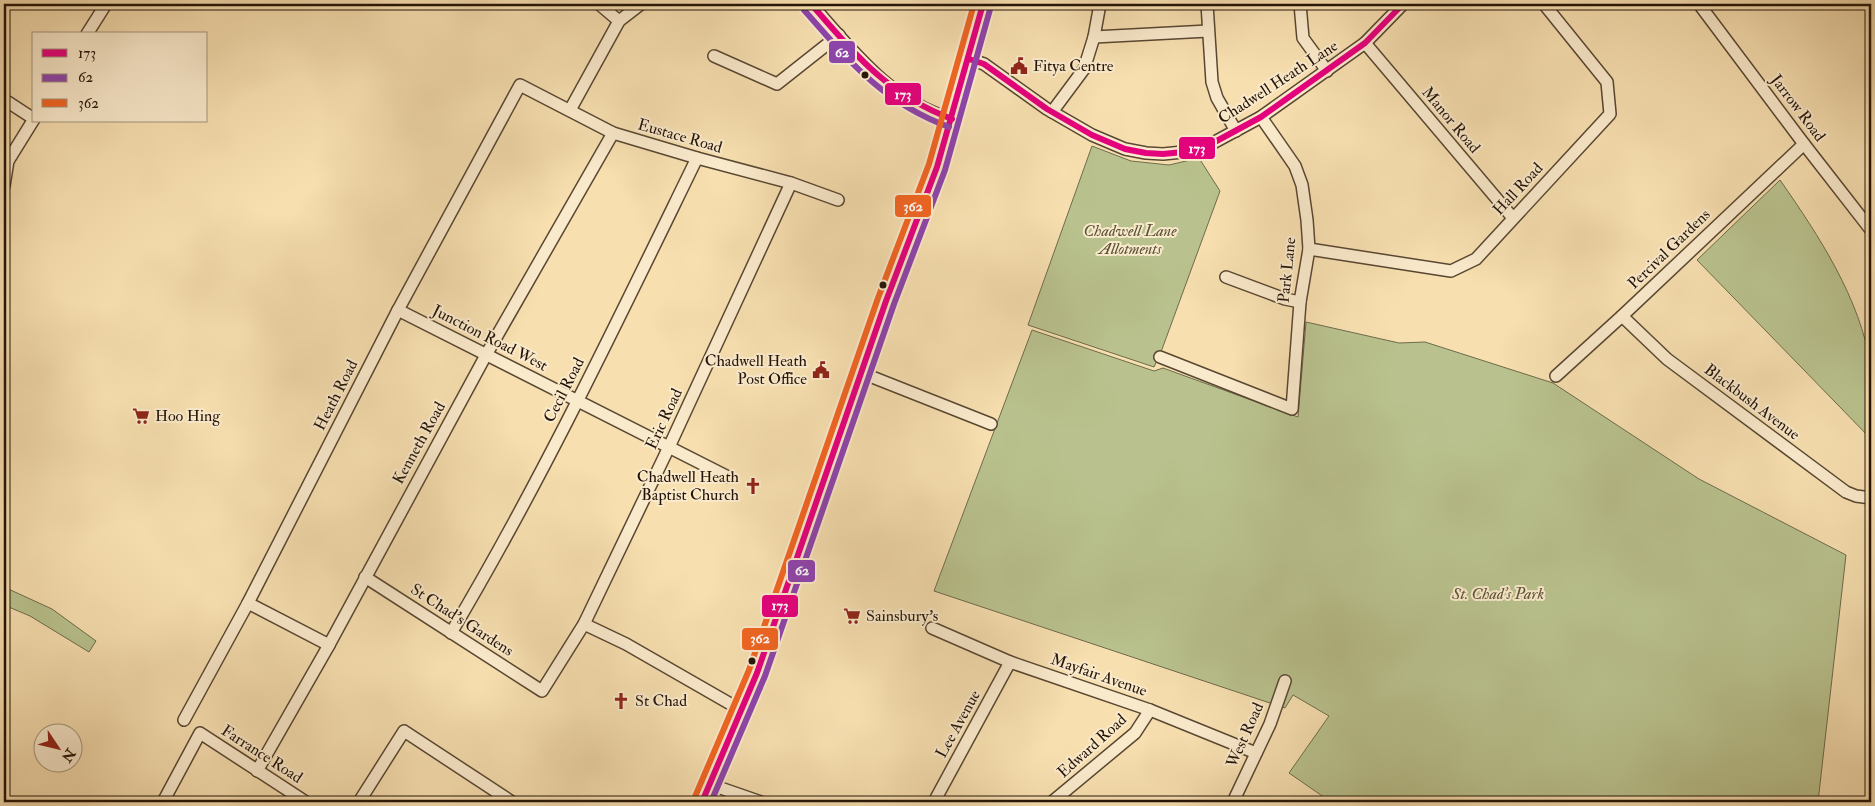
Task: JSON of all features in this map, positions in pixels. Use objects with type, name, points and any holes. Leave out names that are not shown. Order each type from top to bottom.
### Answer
[{"type":"main road","points":[[702,802],[741,710],[773,627],[886,301],[937,168],[984,4]]},
{"type":"street","points":[[88,32],[106,4]]},
{"type":"street","points":[[599,4],[619,21]]},
{"type":"street","points":[[570,110],[619,21],[641,4]]},
{"type":"street","points":[[811,4],[868,68],[887,85],[930,112],[952,120]]},
{"type":"street","points":[[1052,112],[1084,69],[1094,37],[1100,4]]},
{"type":"street","points":[[1207,4],[1212,82],[1217,98],[1236,131]]},
{"type":"street","points":[[1300,4],[1303,38],[1327,71]]},
{"type":"street","name":"Chadwell Heath Lane","points":[[969,59],[984,64],[1052,112],[1092,135],[1125,149],[1146,154],[1183,152],[1210,144],[1261,117],[1365,43],[1403,4]]},
{"type":"street","name":"Hall Road","points":[[1309,250],[1451,271],[1476,260],[1610,114],[1607,82],[1544,4]]},
{"type":"street","name":"Jarrow Road","points":[[1699,4],[1871,230]]},
{"type":"street","points":[[1094,37],[1208,31]]},
{"type":"street","points":[[714,56],[777,84],[839,35]]},
{"type":"street","name":"Manor Road","points":[[1365,43],[1513,218]]},
{"type":"street","name":"Eustace Road","points":[[520,85],[613,133],[791,183],[838,200]]},
{"type":"street","name":"Heath Road","points":[[184,720],[248,603],[398,310],[520,85]]},
{"type":"street","points":[[4,101],[32,118]]},
{"type":"street","name":"Park Lane","points":[[1160,357],[1292,408],[1300,302],[1309,250],[1302,185],[1295,166],[1261,117]]},
{"type":"street","points":[[4,186],[8,160],[32,122]]},
{"type":"street","name":"Kenneth Road","points":[[257,771],[329,645],[486,354],[613,133]]},
{"type":"street","name":"Percival Gardens","points":[[1556,376],[1804,144]]},
{"type":"street","name":"Cecil Road","points":[[451,633],[577,402],[697,158]]},
{"type":"street","name":"Eric Road","points":[[542,691],[584,624],[669,447],[791,183]]},
{"type":"street","points":[[1226,277],[1285,299],[1300,302]]},
{"type":"street","name":"Junction Road West","points":[[398,310],[728,477]]},
{"type":"street","name":"Blackbush Avenue","points":[[1622,316],[1667,359],[1846,492],[1856,496],[1871,498]]},
{"type":"street","points":[[862,372],[991,424]]},
{"type":"street","name":"St Chad's Gardens","points":[[364,577],[542,691]]},
{"type":"street","points":[[248,603],[329,645]]},
{"type":"street","points":[[584,624],[626,644],[741,710]]},
{"type":"street","name":"Mayfair Avenue","points":[[932,628],[1010,662],[1150,710],[1256,753]]},
{"type":"street","name":"Lee Avenue","points":[[934,802],[1010,662]]},
{"type":"street","name":"West Road","points":[[1233,802],[1270,724],[1285,681]]},
{"type":"street","name":"Edward Road","points":[[1052,802],[1135,733],[1150,710]]},
{"type":"street","points":[[358,802],[404,731],[512,802]]},
{"type":"street","name":"Farrance Road","points":[[163,802],[200,733],[305,802]]},
{"type":"street","points":[[710,784],[761,802]]},
{"type":"green space","name":"Chadwell Lane Allotments","points":[[1092,146],[1131,161],[1169,165],[1199,158],[1220,191],[1154,367],[1028,325]]},
{"type":"green space","points":[[1780,180],[1823,246],[1848,292],[1858,317],[1866,341],[1872,375],[1871,439],[1697,260]]},
{"type":"green space","name":"St. Chad's Park","points":[[1306,322],[1399,343],[1425,342],[1553,383],[1699,479],[1846,555],[1818,802],[1331,802],[1289,773],[1329,716],[1293,695],[1285,708],[934,591],[1032,330],[1154,371],[1163,368],[1298,417]]},
{"type":"green space","points":[[4,587],[52,609],[96,641],[89,652],[30,616],[4,605]]},
{"type":"transit line","name":"173","points":[[811,4],[842,40],[890,85],[929,109],[952,119]]},
{"type":"transit line","name":"362","points":[[694,799],[749,670],[878,298],[929,164],[974,4]]},
{"type":"transit line","name":"173","points":[[702,802],[757,673],[886,301],[937,167],[983,4]]},
{"type":"transit line","name":"173","points":[[969,59],[984,64],[1047,109],[1092,135],[1125,149],[1146,153],[1183,152],[1211,144],[1261,117],[1365,43],[1403,4]]},
{"type":"transit line","name":"62","points":[[711,802],[765,676],[894,304],[945,170],[991,6]]},
{"type":"transit line","name":"62","points":[[804,10],[852,63],[886,93],[925,117],[949,127]]},
{"type":"place","name":"Fitya Centre","points":[[1019,66]]},
{"type":"place","name":"Chadwell Heath Post Office","points":[[821,370]]},
{"type":"place","name":"Hoo Hing","points":[[141,416]]},
{"type":"place","name":"Chadwell Heath Baptist Church","points":[[753,486]]},
{"type":"place","name":"Sainsbury's","points":[[852,616]]},
{"type":"place","name":"St Chad","points":[[621,701]]}]
